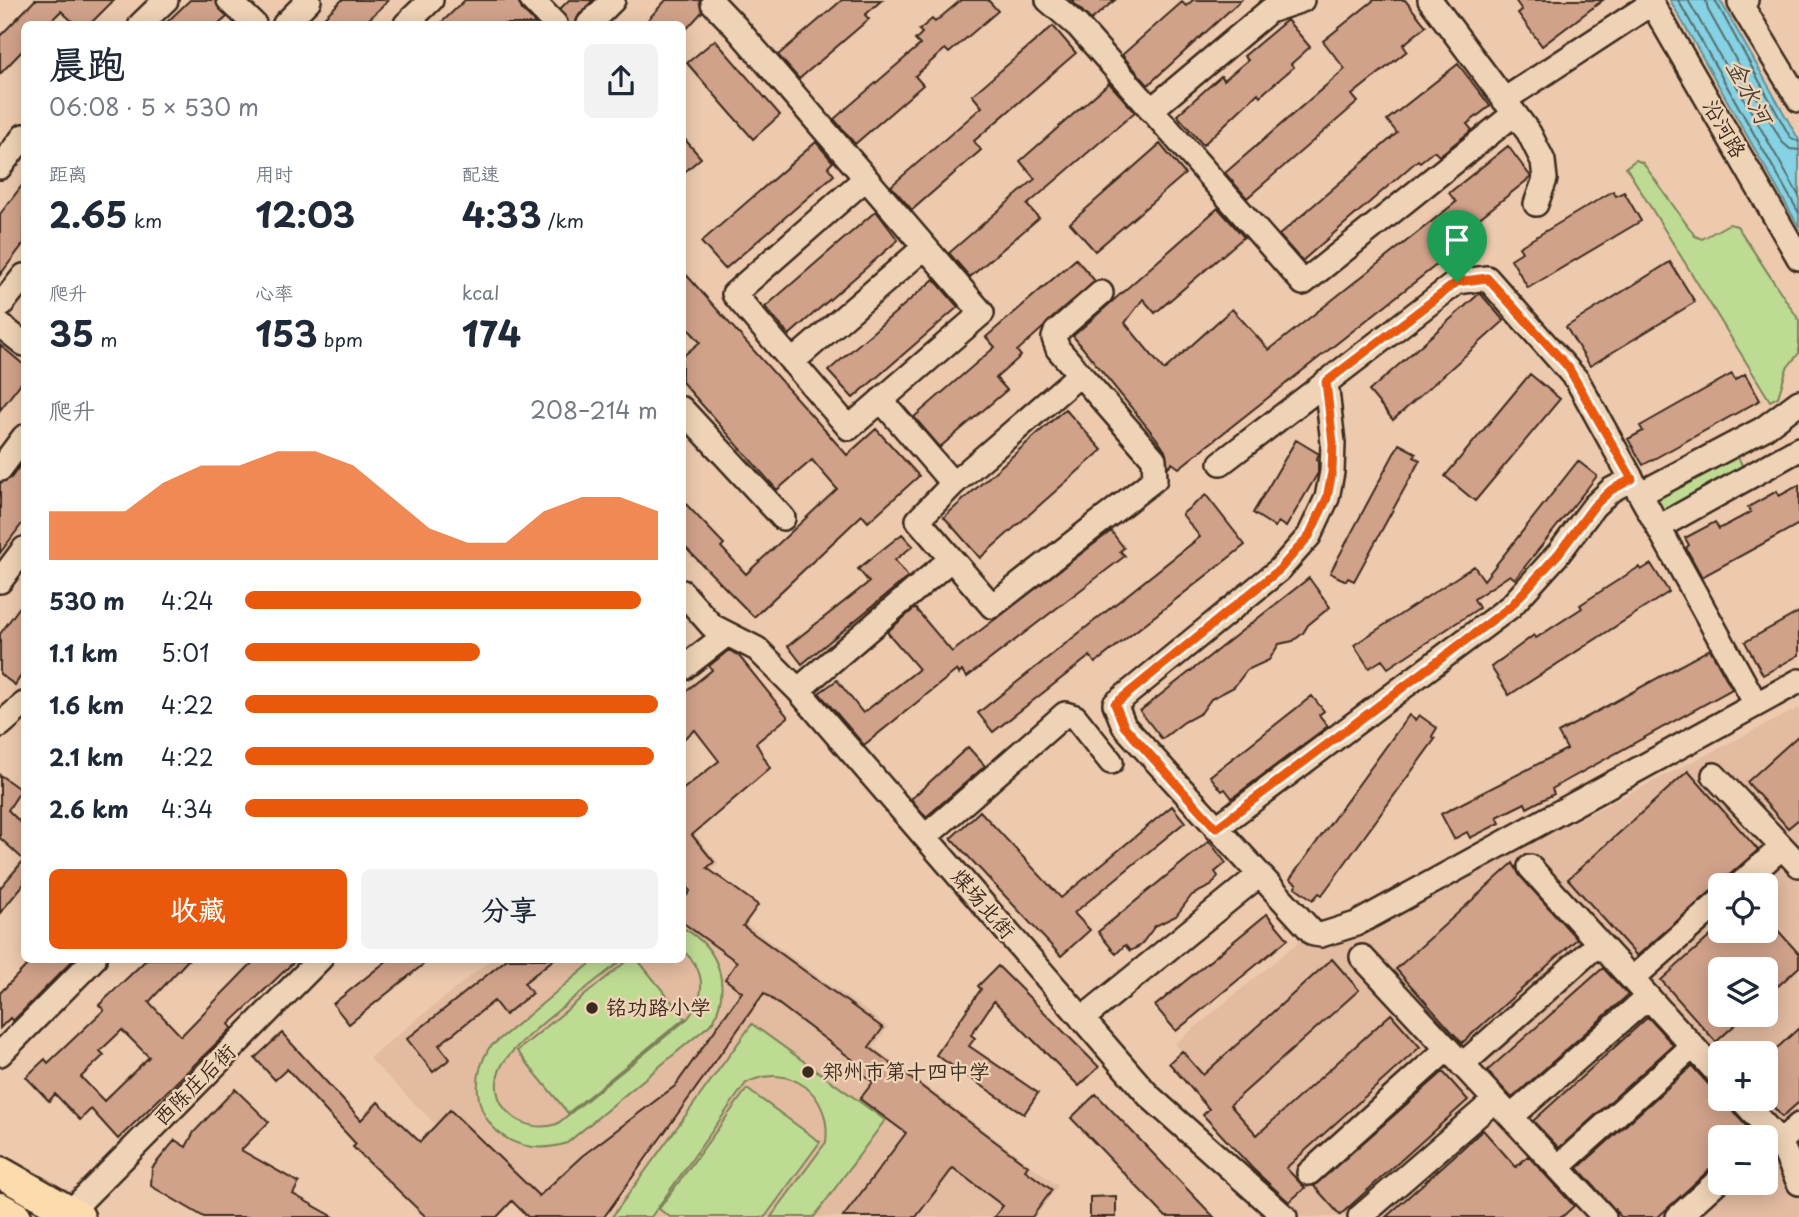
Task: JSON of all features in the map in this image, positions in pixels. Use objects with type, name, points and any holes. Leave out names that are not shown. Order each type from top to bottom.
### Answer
[{"type":"main road","points":[[0,1172],[75,1214]]},
{"type":"main road","points":[[0,1208],[16,1217]]},
{"type":"street","points":[[144,21],[166,0]]},
{"type":"street","points":[[229,0],[251,21]]},
{"type":"street","points":[[288,21],[309,0]]},
{"type":"street","points":[[409,21],[431,0]]},
{"type":"street","points":[[532,0],[552,21]]},
{"type":"street","points":[[592,21],[613,0]]},
{"type":"street","points":[[1048,0],[1078,26],[1303,283],[1509,107],[1656,2]]},
{"type":"street","points":[[1151,110],[1269,11],[1302,0]]},
{"type":"street","points":[[1430,0],[1509,107],[1543,161],[1545,179],[1536,204]]},
{"type":"street","points":[[1742,1],[1799,100]]},
{"type":"street","name":"沿河路","points":[[1656,2],[1799,258]]},
{"type":"street","points":[[713,3],[866,178],[982,313],[849,428],[734,293],[866,178]]},
{"type":"street","points":[[0,167],[21,140]]},
{"type":"street","points":[[792,362],[925,247]]},
{"type":"street","points":[[1221,463],[1457,282],[1487,278],[1568,367],[1756,704]]},
{"type":"street","points":[[0,306],[21,280]]},
{"type":"street","points":[[1080,374],[953,484],[918,520],[992,606],[1154,479],[1154,460],[1080,374],[1058,349],[1054,338],[1056,332],[1101,293]]},
{"type":"street","points":[[0,325],[21,342]]},
{"type":"street","points":[[1326,382],[1333,443],[1332,472],[1327,498],[1309,536],[1279,570],[1115,704],[1124,726],[1314,934],[1321,935],[1356,925],[1799,681]]},
{"type":"street","points":[[881,400],[953,484]]},
{"type":"street","points":[[1216,828],[1511,606],[1559,553],[1594,506],[1611,490],[1636,486],[1763,429],[1799,402]]},
{"type":"street","points":[[686,414],[783,518]]},
{"type":"street","points":[[0,469],[21,441]]},
{"type":"street","points":[[1659,527],[1799,449]]},
{"type":"street","points":[[0,581],[21,553]]},
{"type":"street","points":[[798,690],[951,559]]},
{"type":"street","name":"煤场北街","points":[[686,597],[712,626],[757,649],[798,690],[1149,1096],[1279,1214]]},
{"type":"street","points":[[686,666],[727,634]]},
{"type":"street","points":[[0,725],[21,707]]},
{"type":"street","points":[[925,837],[1065,714],[1074,717],[1111,762]]},
{"type":"street","points":[[1714,775],[1793,856],[1762,873]]},
{"type":"street","points":[[1531,867],[1708,1063]]},
{"type":"street","points":[[1082,1019],[1259,875]]},
{"type":"street","points":[[1632,979],[1708,912]]},
{"type":"street","points":[[1309,1173],[1599,943]]},
{"type":"street","points":[[1362,957],[1604,1217]]},
{"type":"street","points":[[0,1054],[90,963]]},
{"type":"street","name":"西陈庄后街","points":[[75,1214],[316,963]]},
{"type":"street","points":[[1511,1117],[1648,997]]},
{"type":"street","points":[[1558,1167],[1693,1046]]},
{"type":"street","points":[[1360,1217],[1495,1100]]},
{"type":"street","points":[[1751,1111],[1762,1125]]},
{"type":"street","points":[[1778,1136],[1799,1125]]},
{"type":"street","points":[[1778,1146],[1799,1182]]},
{"type":"street","points":[[1678,1217],[1708,1190]]},
{"type":"shaded area","points":[[1799,708],[1799,1217],[1302,1217],[1286,1206],[1305,1188],[1175,1044],[1302,939],[1327,946]]},
{"type":"shaded area","points":[[686,822],[719,864],[693,885],[888,1027],[874,1047],[1058,1186],[1035,1217],[608,1217],[691,1098],[675,1085],[662,1103],[528,1217],[369,1058],[487,963],[686,963]]},
{"type":"green space","points":[[1636,160],[1643,163],[1695,236],[1702,239],[1729,224],[1737,226],[1799,320],[1799,353],[1787,368],[1778,397],[1770,401],[1626,167]]},
{"type":"green space","points":[[1736,453],[1745,471],[1667,511],[1660,508],[1657,499],[1660,494]]},
{"type":"green space","points":[[686,930],[706,946],[719,969],[721,995],[713,1022],[567,1143],[544,1147],[523,1145],[505,1137],[491,1125],[482,1109],[478,1090],[480,1070],[489,1048],[591,963],[618,963],[521,1042],[501,1067],[497,1081],[498,1093],[510,1114],[531,1125],[544,1127],[557,1124],[694,1011],[701,993],[701,984],[700,975],[686,954]]},
{"type":"green space","points":[[624,963],[640,963],[685,1018],[568,1113],[517,1051]]},
{"type":"green space","points":[[752,1024],[885,1120],[814,1217],[771,1217],[826,1142],[826,1125],[815,1096],[805,1086],[778,1076],[762,1077],[746,1083],[651,1217],[612,1217]]},
{"type":"green space","points":[[747,1089],[820,1142],[765,1217],[670,1217],[659,1209]]},
{"type":"water","name":"金水河","points":[[1670,0],[1720,0],[1799,140],[1799,227]]},
{"type":"building","points":[[35,0],[114,0],[93,21],[72,21],[61,11],[51,21],[21,21],[21,52],[0,74],[0,36]]},
{"type":"building","points":[[190,0],[215,0],[227,17],[222,21],[168,21]]},
{"type":"building","points":[[342,0],[389,0],[367,21],[320,21]]},
{"type":"building","points":[[465,0],[518,0],[522,10],[533,21],[443,21]]},
{"type":"building","points":[[569,0],[593,0],[576,21],[567,21],[560,9]]},
{"type":"building","points":[[666,0],[699,0],[702,12],[686,30],[686,21],[647,21]]},
{"type":"building","points":[[842,0],[882,0],[865,15],[869,19],[799,79],[778,55]]},
{"type":"building","points":[[961,0],[988,0],[998,11],[949,53],[945,49],[915,76],[923,85],[855,144],[834,119],[920,45],[915,40],[922,33],[919,30],[932,19],[935,22]]},
{"type":"building","points":[[1071,0],[1115,0],[1091,20]]},
{"type":"building","points":[[1193,0],[1241,0],[1148,85],[1122,55],[1182,2],[1186,6]]},
{"type":"building","points":[[1374,0],[1405,0],[1426,26],[1403,45],[1407,51],[1352,95],[1358,102],[1247,198],[1225,173],[1345,69],[1323,41]]},
{"type":"building","points":[[1515,0],[1603,0],[1542,46],[1518,13],[1522,10]]},
{"type":"building","points":[[1287,20],[1310,47],[1291,64],[1294,67],[1260,96],[1258,93],[1203,145],[1177,115],[1221,76],[1224,80],[1248,60],[1244,56]]},
{"type":"building","points":[[1053,26],[1076,53],[974,141],[981,150],[912,210],[891,186],[982,107],[972,95]]},
{"type":"building","points":[[715,40],[780,115],[753,139],[687,63]]},
{"type":"building","points":[[1458,64],[1490,106],[1467,124],[1472,130],[1439,156],[1434,151],[1420,162],[1418,160],[1302,261],[1279,235],[1397,133],[1387,120]]},
{"type":"building","points":[[1109,83],[1135,112],[1027,205],[1039,218],[970,277],[949,253],[1035,179],[1020,161]]},
{"type":"building","points":[[686,141],[701,158],[686,171]]},
{"type":"building","points":[[816,142],[833,162],[828,167],[834,175],[725,269],[701,242]]},
{"type":"building","points":[[1160,144],[1185,174],[1095,251],[1070,223]]},
{"type":"building","points":[[1508,146],[1531,177],[1457,236],[1463,244],[1179,468],[1172,463],[1168,467],[1165,451],[1157,439],[1073,336],[1218,208],[1244,237],[1155,313],[1143,299],[1125,323],[1164,370],[1232,309],[1269,350],[1456,202],[1449,193]]},
{"type":"building","points":[[21,187],[21,247],[0,275],[0,214]]},
{"type":"building","points":[[1613,191],[1616,196],[1624,192],[1641,221],[1528,288],[1511,259],[1522,252],[1519,247]]},
{"type":"building","points":[[876,211],[898,240],[789,335],[765,307]]},
{"type":"building","points":[[1076,259],[1095,281],[1017,351],[1021,356],[996,378],[1007,390],[940,447],[914,417],[995,347],[986,337]]},
{"type":"building","points":[[1670,262],[1695,302],[1590,366],[1566,327]]},
{"type":"building","points":[[686,274],[847,455],[876,429],[919,476],[868,522],[862,515],[754,617],[686,548],[686,504],[724,544],[721,547],[746,574],[837,489],[812,460],[777,490],[686,387],[686,354],[700,342],[686,326]]},
{"type":"building","points":[[934,279],[958,307],[853,398],[828,371]]},
{"type":"building","points":[[1480,293],[1504,321],[1393,420],[1369,391]]},
{"type":"building","points":[[0,345],[21,362],[21,383],[0,410]]},
{"type":"building","points":[[1530,374],[1560,399],[1475,501],[1445,476]]},
{"type":"building","points":[[1732,374],[1735,380],[1745,374],[1760,400],[1643,465],[1628,439],[1643,431],[1640,426]]},
{"type":"building","points":[[1065,409],[1102,450],[980,558],[944,517]]},
{"type":"building","points":[[1296,440],[1319,454],[1316,460],[1318,473],[1286,527],[1278,522],[1275,527],[1253,513]]},
{"type":"building","points":[[1399,444],[1416,453],[1414,457],[1420,460],[1354,581],[1348,578],[1346,581],[1330,573]]},
{"type":"building","points":[[1578,461],[1597,476],[1515,579],[1510,575],[1474,599],[1479,608],[1388,668],[1382,660],[1369,668],[1354,645],[1474,566],[1484,580]]},
{"type":"building","points":[[21,464],[21,525],[0,553],[0,483],[11,478]]},
{"type":"building","points":[[1799,485],[1799,524],[1702,577],[1686,548],[1689,545],[1685,538],[1715,522],[1719,529],[1751,512],[1748,507],[1777,491],[1779,496]]},
{"type":"building","points":[[1206,495],[1245,545],[1095,663],[1090,656],[993,732],[978,713],[1200,537],[1182,514]]},
{"type":"building","points":[[1111,531],[1124,548],[1120,551],[1125,556],[967,677],[962,671],[959,674],[957,670],[864,745],[819,693],[837,680],[863,713],[919,669],[887,632],[915,608],[952,652]]},
{"type":"building","points":[[902,534],[913,546],[895,560],[908,577],[802,664],[788,646],[869,582],[858,569]]},
{"type":"building","points":[[1651,564],[1669,592],[1509,695],[1491,667],[1534,635],[1536,638],[1582,608],[1580,605],[1609,586],[1639,567],[1641,570]]},
{"type":"building","points":[[1309,578],[1330,607],[1293,641],[1279,644],[1269,660],[1247,670],[1234,687],[1211,699],[1201,713],[1162,739],[1140,711]]},
{"type":"building","points":[[21,605],[21,676],[15,685],[0,674],[0,634]]},
{"type":"building","points":[[1799,612],[1799,655],[1763,675],[1745,642]]},
{"type":"building","points":[[1710,649],[1732,689],[1552,789],[1554,794],[1527,808],[1525,803],[1497,817],[1500,823],[1470,838],[1467,832],[1454,839],[1441,814],[1567,749],[1558,733]]},
{"type":"building","points":[[729,650],[739,656],[788,717],[756,743],[770,768],[692,835],[714,862],[707,868],[758,905],[743,926],[883,1028],[869,1047],[1028,1166],[1025,1170],[1052,1190],[1032,1217],[994,1217],[1003,1206],[953,1168],[916,1217],[843,1217],[906,1133],[860,1099],[873,1082],[854,1067],[857,1063],[764,993],[604,1217],[528,1217],[512,1201],[497,1217],[426,1217],[353,1147],[356,1144],[287,1069],[275,1080],[255,1058],[282,1033],[361,1120],[378,1102],[420,1142],[450,1110],[539,1196],[582,1156],[675,1086],[742,992],[725,979],[737,962],[686,925],[686,896],[690,891],[686,886],[686,787],[719,761],[695,730],[686,737],[686,691],[712,670],[709,666]]},
{"type":"building","points":[[1312,696],[1324,711],[1319,715],[1328,726],[1232,798],[1225,789],[1222,791],[1210,776]]},
{"type":"building","points":[[1409,715],[1415,720],[1419,715],[1437,728],[1432,736],[1435,739],[1322,895],[1319,893],[1313,900],[1295,887],[1297,884],[1290,879]]},
{"type":"building","points":[[1799,735],[1799,819],[1788,828],[1747,782]]},
{"type":"building","points":[[968,747],[985,766],[926,817],[911,799]]},
{"type":"building","points":[[1688,771],[1758,850],[1732,873],[1708,873],[1708,894],[1637,956],[1568,879]]},
{"type":"building","points":[[0,775],[21,790],[8,810],[21,823],[21,857],[0,838]]},
{"type":"building","points":[[1172,806],[1185,822],[1074,913],[1090,930],[1061,956],[951,838],[980,811],[1061,898]]},
{"type":"building","points":[[1209,841],[1226,863],[1215,872],[1218,876],[1211,886],[1192,895],[1176,916],[1155,926],[1140,946],[1130,951],[1125,945],[1116,954],[1098,932]]},
{"type":"building","points":[[1513,863],[1520,876],[1577,939],[1462,1043],[1396,969]]},
{"type":"building","points":[[21,864],[21,888],[0,913],[0,888]]},
{"type":"building","points":[[1267,914],[1288,939],[1176,1031],[1155,1006]]},
{"type":"building","points":[[1778,930],[1799,954],[1799,967],[1778,986],[1778,957],[1708,957],[1708,1027],[1733,1027],[1717,1041],[1661,980],[1708,938],[1708,943],[1778,943]]},
{"type":"building","points":[[1332,959],[1359,990],[1230,1105],[1257,1135],[1391,1014],[1420,1047],[1286,1168],[1305,1188],[1289,1202],[1253,1169],[1203,1115],[1209,1109],[1169,1063],[1182,1051],[1203,1075]]},
{"type":"building","points":[[29,963],[70,963],[13,1021],[10,1018],[0,1028],[0,993]]},
{"type":"building","points":[[143,963],[185,963],[149,1002],[181,1036],[252,963],[293,963],[229,1024],[232,1028],[118,1139],[91,1109],[80,1120],[55,1094],[49,1101],[26,1077],[45,1059],[48,1063],[104,1010],[99,1005]],"holes":[[[122,1030],[149,1057],[104,1101],[81,1077],[104,1055],[100,1051]]]},
{"type":"building","points":[[384,963],[425,963],[349,1024],[333,1004]]},
{"type":"building","points":[[502,963],[549,963],[524,983],[532,993],[505,1015],[494,1001],[439,1045],[450,1059],[433,1072],[407,1039]]},
{"type":"building","points":[[998,966],[1099,1067],[1079,1086],[994,1001],[971,1035],[975,1038],[969,1046],[1038,1093],[1024,1114],[936,1055],[981,989],[978,986]]},
{"type":"building","points":[[1603,968],[1628,995],[1512,1098],[1487,1071]]},
{"type":"building","points":[[1648,1017],[1673,1045],[1559,1148],[1533,1121]]},
{"type":"building","points":[[1799,1028],[1799,1102],[1782,1117],[1777,1111],[1778,1047]]},
{"type":"building","points":[[1692,1066],[1708,1084],[1708,1111],[1733,1111],[1745,1125],[1708,1125],[1708,1171],[1658,1217],[1621,1217],[1578,1168]]},
{"type":"building","points":[[1443,1072],[1468,1100],[1340,1215],[1314,1186]]},
{"type":"building","points":[[235,1089],[269,1122],[241,1150],[299,1183],[293,1194],[334,1217],[204,1217],[151,1186],[152,1168],[175,1140],[186,1147],[194,1132]]},
{"type":"building","points":[[1096,1094],[1214,1217],[1166,1217],[1071,1118]]},
{"type":"building","points":[[1483,1130],[1516,1167],[1528,1156],[1574,1206],[1562,1217],[1386,1217]]},
{"type":"building","points":[[1116,1196],[1116,1217],[1090,1217],[1090,1197]]},
{"type":"place","name":"铭功路小学","points":[[592,1008]]},
{"type":"place","name":"郑州市第十四中学","points":[[808,1072]]},
{"type":"route","points":[[1487,278],[1568,367],[1632,479],[1611,490],[1594,506],[1559,553],[1511,606],[1330,745],[1216,828],[1124,726],[1115,704],[1296,554],[1309,536],[1327,498],[1332,472],[1333,443],[1326,382],[1457,282],[1487,278]]}]
